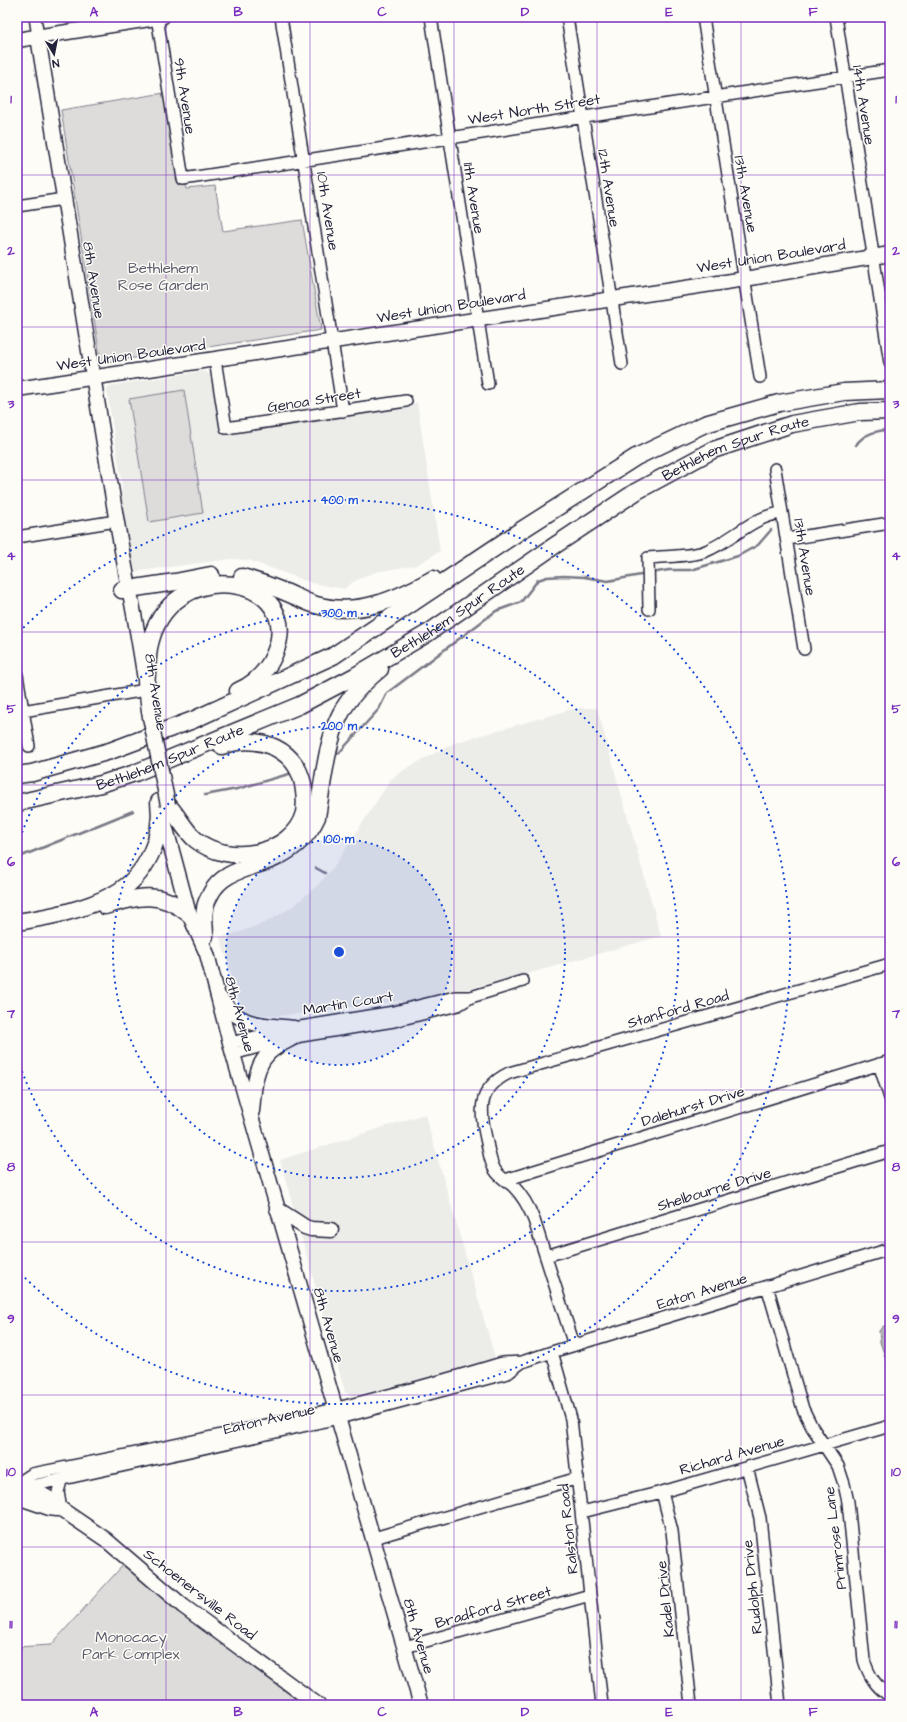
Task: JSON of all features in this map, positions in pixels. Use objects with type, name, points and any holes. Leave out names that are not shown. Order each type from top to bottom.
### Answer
[{"type":"highway","name":"Bethlehem Spur Route","points":[[17,775],[110,751],[193,720],[333,656],[520,531],[636,458],[705,424],[779,403],[844,392],[890,390]]},
{"type":"highway","name":"Bethlehem Spur Route","points":[[20,803],[100,784],[135,773],[300,705],[428,633],[547,550],[637,491],[714,450],[792,424],[860,412],[890,411]]},
{"type":"highway","points":[[127,594],[175,582],[212,575],[232,575],[272,586],[315,605],[327,608],[351,610],[370,606],[410,592],[520,531]]},
{"type":"highway","points":[[110,751],[243,689],[262,674],[272,659],[279,634],[276,617],[270,605],[258,593],[242,586],[226,583],[127,594]]},
{"type":"highway","points":[[142,691],[149,648],[162,617],[167,609],[181,597],[207,585]]},
{"type":"highway","points":[[17,932],[128,899],[142,897],[167,900],[199,923],[214,887],[222,879],[248,866],[276,858],[296,845],[306,836],[317,817],[331,742],[339,716],[345,705],[367,680],[428,633]]},
{"type":"highway","points":[[135,773],[184,760],[232,743],[254,742],[272,746],[289,757],[296,766],[303,783],[305,806],[296,828],[282,842],[274,847],[265,851],[249,853],[221,853],[197,841],[164,803]]},
{"type":"highway","points":[[17,922],[62,913],[115,894],[124,887],[133,879],[148,859],[157,840],[164,803]]},
{"type":"main road","points":[[17,40],[159,17]]},
{"type":"main road","name":"8th Avenue","points":[[38,37],[92,378],[121,547],[145,713],[164,803],[199,923],[206,954],[277,1209],[338,1413],[421,1705]]},
{"type":"main road","name":"West Union Boulevard","points":[[17,389],[215,360],[477,318],[745,278],[890,254]]},
{"type":"main road","points":[[218,994],[232,1013],[239,1018],[249,1022],[295,1032]]},
{"type":"main road","points":[[251,1117],[257,1076],[263,1060],[268,1053],[295,1032]]},
{"type":"main road","points":[[277,1209],[305,1227],[311,1229],[332,1230]]},
{"type":"main road","name":"Schoenersville Road","points":[[17,1484],[34,1490],[48,1498],[61,1509],[110,1543],[189,1610],[318,1705]]},
{"type":"main road","name":"Schoenersville Road","points":[[17,1497],[49,1508],[61,1509]]},
{"type":"street","name":"8th Avenue","points":[[35,17],[38,37]]},
{"type":"street","name":"9th Avenue","points":[[159,17],[183,179]]},
{"type":"street","name":"10th Avenue","points":[[280,17],[343,411]]},
{"type":"street","name":"11th Avenue","points":[[431,17],[488,384]]},
{"type":"street","name":"12th Avenue","points":[[567,17],[622,364]]},
{"type":"street","name":"13th Avenue","points":[[703,17],[760,377]]},
{"type":"street","name":"14th Avenue","points":[[836,17],[890,363]]},
{"type":"street","name":"West North Street","points":[[183,179],[890,70]]},
{"type":"street","points":[[17,206],[64,199]]},
{"type":"street","name":"Genoa Street","points":[[215,360],[226,428],[406,401]]},
{"type":"street","name":"13th Avenue","points":[[775,469],[804,649]]},
{"type":"street","points":[[649,609],[649,564],[704,552],[717,546],[760,519],[771,514],[782,513]]},
{"type":"street","points":[[17,537],[116,522]]},
{"type":"street","points":[[787,539],[890,523]]},
{"type":"street","points":[[17,675],[20,712],[29,746]]},
{"type":"street","points":[[20,712],[142,691]]},
{"type":"street","name":"Stanford Road","points":[[505,1180],[496,1172],[493,1166],[481,1112],[484,1097],[495,1081],[509,1073],[890,964]]},
{"type":"street","name":"Martin Court","points":[[232,1049],[295,1032],[394,1012],[454,997],[471,997],[523,981]]},
{"type":"street","points":[[885,1062],[890,1098]]},
{"type":"street","name":"Dalehurst Drive","points":[[505,1180],[885,1062]]},
{"type":"street","name":"Shelbourne Drive","points":[[546,1256],[890,1150]]},
{"type":"street","points":[[505,1180],[516,1190],[527,1204],[540,1236],[574,1345]]},
{"type":"street","name":"Eaton Avenue","points":[[17,1484],[36,1484],[63,1479],[338,1413],[502,1363],[522,1362],[890,1249]]},
{"type":"street","name":"Primrose Lane","points":[[767,1286],[803,1409],[812,1427],[825,1444],[838,1466],[847,1493],[864,1660],[872,1679],[882,1691],[890,1696]]},
{"type":"street","name":"Ralston Road","points":[[552,1352],[571,1419],[602,1705]]},
{"type":"street","name":"Eaton Avenue","points":[[17,1484],[32,1474],[338,1413]]},
{"type":"street","name":"Richard Avenue","points":[[582,1512],[662,1492],[890,1426]]},
{"type":"street","name":"Rudolph Drive","points":[[747,1467],[760,1518],[780,1705]]},
{"type":"street","points":[[374,1538],[578,1478]]},
{"type":"street","points":[[61,1509],[58,1492],[60,1481],[63,1479]]},
{"type":"street","name":"Kadel Drive","points":[[662,1492],[672,1531],[691,1705]]},
{"type":"street","name":"Bradford Street","points":[[405,1647],[590,1595]]},
{"type":"shaded area","points":[[203,371],[210,374],[212,377],[222,434],[410,405],[417,402],[440,551],[416,565],[376,572],[365,576],[353,582],[344,589],[312,583],[248,560],[231,559],[132,572],[121,511],[122,485],[107,391],[108,388],[115,385]]},
{"type":"shaded area","points":[[576,708],[597,708],[661,936],[534,972],[402,1006],[401,1001],[278,1016],[255,1014],[245,1010],[240,1003],[220,937],[237,933],[267,922],[292,907],[318,885],[335,865],[391,779],[407,768],[454,743]]},
{"type":"shaded area","points":[[425,1114],[496,1361],[351,1396],[345,1392],[280,1160]]},
{"type":"shaded area","points":[[890,1323],[890,1365],[888,1366],[880,1342],[879,1331],[882,1327]]},
{"type":"green space","name":"Bethlehem Rose Garden","points":[[164,93],[178,182],[181,185],[186,185],[187,189],[215,186],[223,231],[302,220],[321,330],[101,363],[61,110]]},
{"type":"green space","points":[[184,390],[203,513],[149,522],[129,399]]},
{"type":"green space","name":"Monocacy Park Complex","points":[[124,1564],[303,1705],[17,1705],[17,1647],[51,1645]]},
{"type":"waterway","points":[[856,445],[859,441],[871,433],[890,430]]},
{"type":"waterway","points":[[651,573],[669,570],[691,570],[738,556],[758,545],[771,530]]},
{"type":"waterway","points":[[338,754],[379,709],[387,693],[496,611],[521,602],[538,580],[547,577],[564,576],[584,577],[608,581],[646,574]]},
{"type":"waterway","points":[[205,795],[237,789],[289,774]]},
{"type":"waterway","points":[[17,858],[133,811]]},
{"type":"waterway","points":[[316,868],[325,873]]}]
